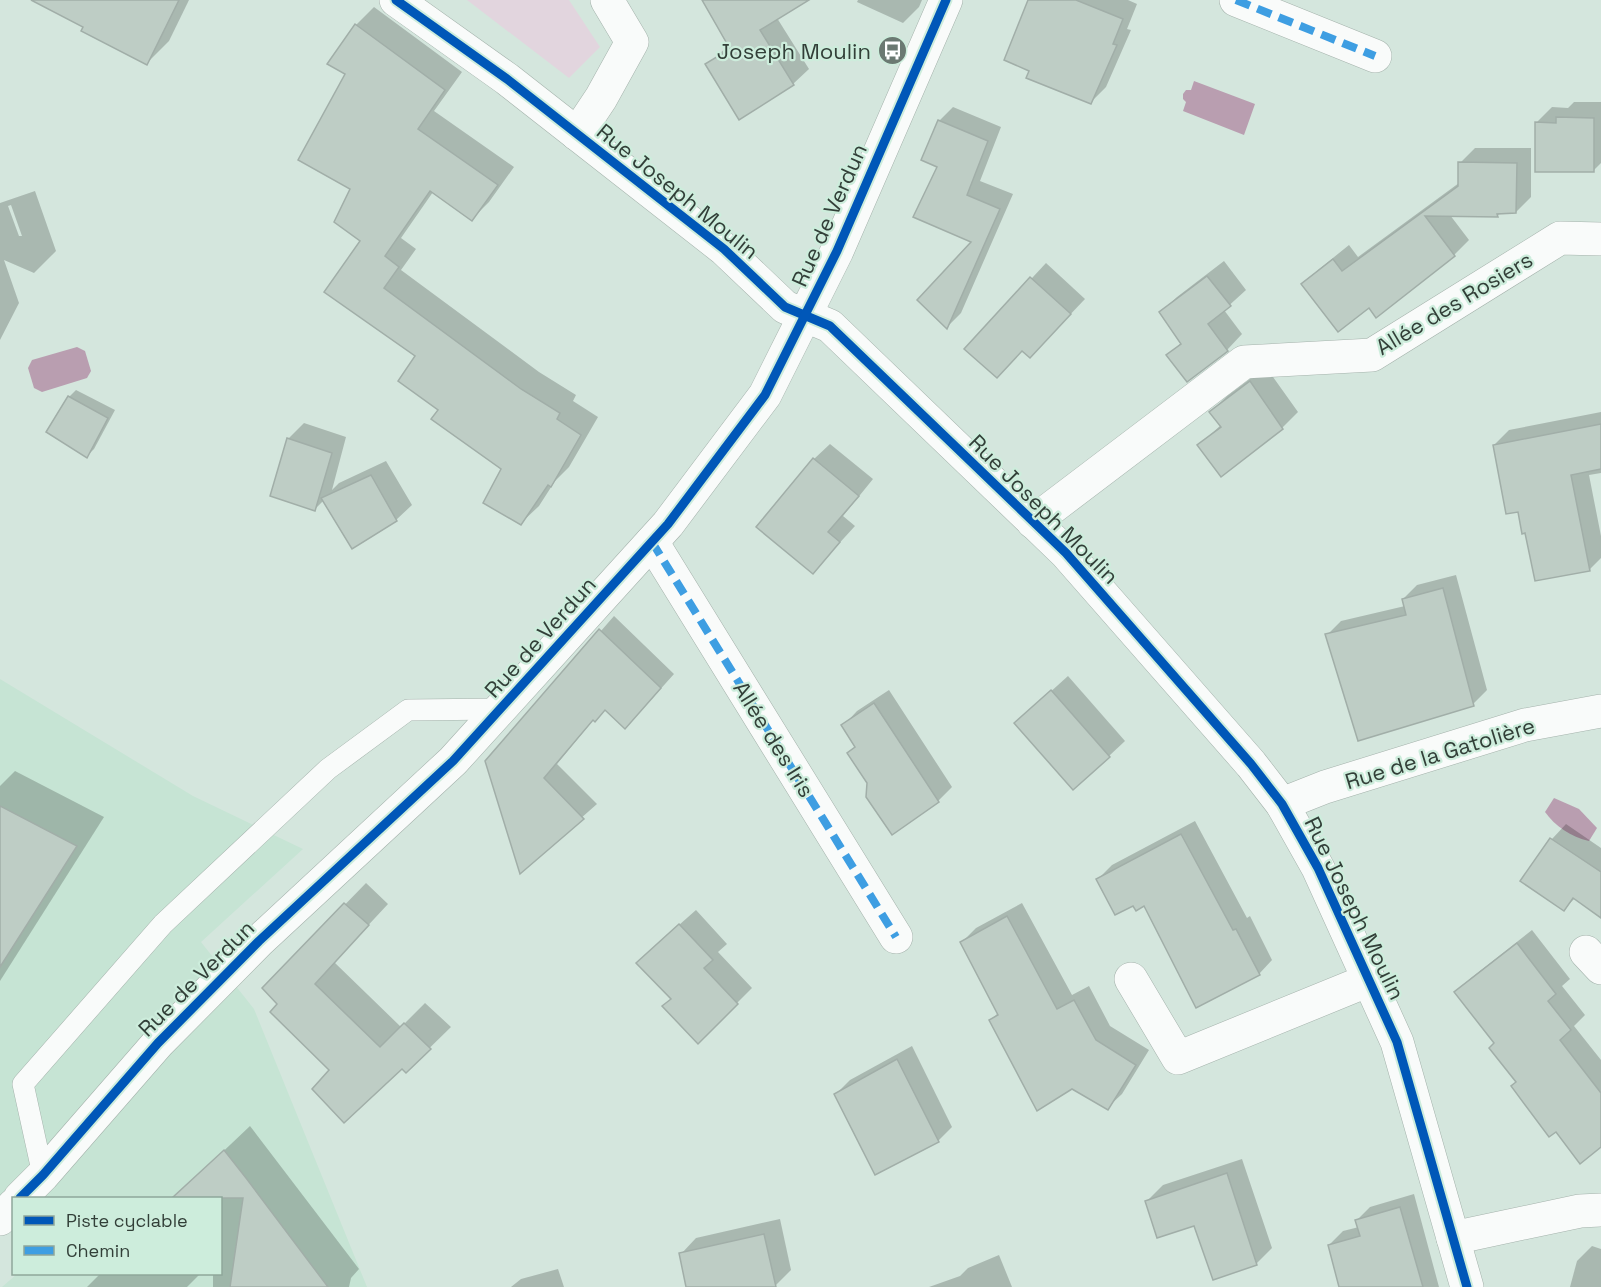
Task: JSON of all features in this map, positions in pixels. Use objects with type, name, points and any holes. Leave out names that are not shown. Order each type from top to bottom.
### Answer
[{"type":"street","name":"Rue Joseph Moulin","points":[[396,0],[507,79],[724,249],[786,307],[830,326],[1074,562],[1251,764],[1282,804],[1318,868],[1397,1042],[1467,1287]]},
{"type":"street","points":[[577,134],[601,98],[632,42],[606,0]]},
{"type":"street","name":"Rue de Verdun","points":[[21,1197],[43,1175],[166,1034],[260,941],[453,761],[652,542],[765,395],[837,251],[946,0]]},
{"type":"street","points":[[1236,0],[1375,56]]},
{"type":"street","name":"Allée des Rosiers","points":[[1033,522],[1244,362],[1372,355],[1560,238],[1601,239]]},
{"type":"street","name":"Allée des Iris","points":[[652,542],[896,937]]},
{"type":"street","name":"Rue de la Gatolière","points":[[1282,804],[1325,787],[1525,725],[1601,711]]},
{"type":"street","points":[[1131,979],[1178,1058],[1369,980]]},
{"type":"street","points":[[0,1219],[12,1207]]},
{"type":"street","points":[[1453,1238],[1580,1210],[1601,1210]]},
{"type":"lane","points":[[43,1175],[23,1084],[163,924],[328,769],[408,710],[502,709]]},
{"type":"shaded area","points":[[467,0],[569,0],[600,47],[569,78]]},
{"type":"shaded area","points":[[1194,81],[1255,104],[1244,135],[1183,111],[1186,102],[1183,94],[1186,90],[1191,90]]},
{"type":"shaded area","points":[[77,347],[85,351],[91,371],[87,378],[42,392],[34,388],[28,368],[32,360]]},
{"type":"shaded area","points":[[0,679],[193,796],[303,849],[201,942],[254,1009],[367,1287],[2,1287],[16,1275],[222,1275],[222,1197],[0,1196]]},
{"type":"shaded area","points":[[1554,798],[1579,809],[1597,828],[1589,841],[1570,834],[1549,817],[1545,812]]},
{"type":"building","points":[[31,0],[179,0],[147,65],[81,31],[83,27]]},
{"type":"building","points":[[702,0],[809,0],[760,30],[794,85],[739,120],[705,64],[730,49]]},
{"type":"building","points":[[1028,0],[1076,0],[1123,19],[1113,44],[1117,45],[1091,104],[1026,78],[1029,71],[1004,60]]},
{"type":"building","points":[[355,24],[445,90],[418,129],[498,185],[472,221],[430,191],[385,256],[399,267],[384,288],[521,389],[560,413],[557,419],[581,435],[551,487],[548,485],[521,525],[483,503],[501,469],[431,419],[438,410],[398,381],[415,356],[324,292],[360,241],[334,222],[350,189],[298,160],[345,74],[327,64]]},
{"type":"building","points":[[1556,117],[1594,118],[1594,172],[1535,172],[1535,122],[1556,123]]},
{"type":"building","points":[[938,120],[988,141],[967,195],[1000,209],[947,329],[917,300],[971,242],[913,217],[937,167],[921,160]]},
{"type":"building","points":[[1458,162],[1517,163],[1516,213],[1497,214],[1498,217],[1425,216],[1455,256],[1376,318],[1369,308],[1338,332],[1301,284],[1333,259],[1342,271],[1458,186]]},
{"type":"building","points":[[1207,276],[1231,306],[1208,324],[1228,351],[1187,382],[1166,355],[1181,344],[1159,312]]},
{"type":"building","points":[[1030,277],[1071,314],[1030,358],[1022,351],[997,378],[964,349]]},
{"type":"building","points":[[1250,381],[1283,429],[1221,477],[1197,445],[1221,427],[1209,412]]},
{"type":"building","points":[[68,396],[108,418],[87,458],[46,432]]},
{"type":"building","points":[[1601,424],[1601,469],[1571,475],[1590,571],[1535,581],[1518,512],[1506,514],[1493,445]]},
{"type":"building","points":[[287,438],[332,453],[315,511],[270,496]]},
{"type":"building","points":[[813,458],[859,496],[828,532],[840,542],[813,574],[756,527]]},
{"type":"building","points":[[371,475],[397,521],[352,549],[321,498]]},
{"type":"building","points":[[1443,588],[1474,706],[1358,741],[1325,634],[1406,615],[1402,599]]},
{"type":"building","points":[[599,629],[661,688],[625,729],[605,710],[595,722],[593,720],[544,778],[584,819],[520,874],[485,761]]},
{"type":"building","points":[[1051,690],[1110,757],[1073,790],[1014,723]]},
{"type":"building","points":[[874,703],[939,802],[892,835],[866,797],[867,783],[847,753],[855,747],[841,725]]},
{"type":"building","points":[[0,806],[77,846],[0,967]]},
{"type":"building","points":[[1181,834],[1260,975],[1196,1008],[1144,906],[1136,911],[1133,906],[1115,915],[1096,879]]},
{"type":"building","points":[[1550,838],[1601,872],[1601,918],[1573,898],[1564,911],[1520,881]]},
{"type":"building","points":[[344,903],[369,925],[315,984],[380,1047],[404,1023],[431,1049],[406,1073],[402,1069],[344,1123],[312,1089],[329,1070],[270,1012],[277,1004],[262,988]]},
{"type":"building","points":[[1007,916],[1057,1009],[1074,1000],[1096,1040],[1136,1065],[1108,1110],[1072,1089],[1037,1111],[989,1020],[998,1015],[960,942]]},
{"type":"building","points":[[679,924],[713,960],[704,968],[738,1004],[698,1044],[662,1006],[671,999],[636,963]]},
{"type":"building","points":[[1517,943],[1556,994],[1548,1001],[1571,1030],[1560,1040],[1601,1093],[1601,1147],[1580,1164],[1556,1132],[1549,1137],[1511,1086],[1516,1082],[1489,1048],[1494,1043],[1454,992]]},
{"type":"building","points":[[897,1059],[939,1142],[875,1175],[834,1094]]},
{"type":"building","points":[[224,1150],[328,1287],[230,1287],[243,1198],[173,1197]]},
{"type":"building","points":[[1227,1173],[1257,1265],[1213,1280],[1194,1226],[1157,1238],[1145,1201]]},
{"type":"building","points":[[1400,1207],[1423,1287],[1339,1287],[1328,1245],[1360,1236],[1355,1220]]},
{"type":"building","points":[[764,1234],[776,1287],[686,1287],[679,1253]]},
{"type":"marked path","points":[[1236,0],[1375,56]]},
{"type":"marked path","points":[[652,542],[896,937]]},
{"type":"cycle path","points":[[396,0],[507,79],[724,249],[785,307],[830,326],[1066,553],[1251,764],[1282,804],[1318,868],[1397,1042],[1467,1287]]},
{"type":"cycle path","points":[[21,1197],[43,1175],[158,1043],[259,941],[453,761],[668,524],[765,395],[837,251],[946,0]]},
{"type":"place","name":"Joseph Moulin","points":[[892,51]]}]
